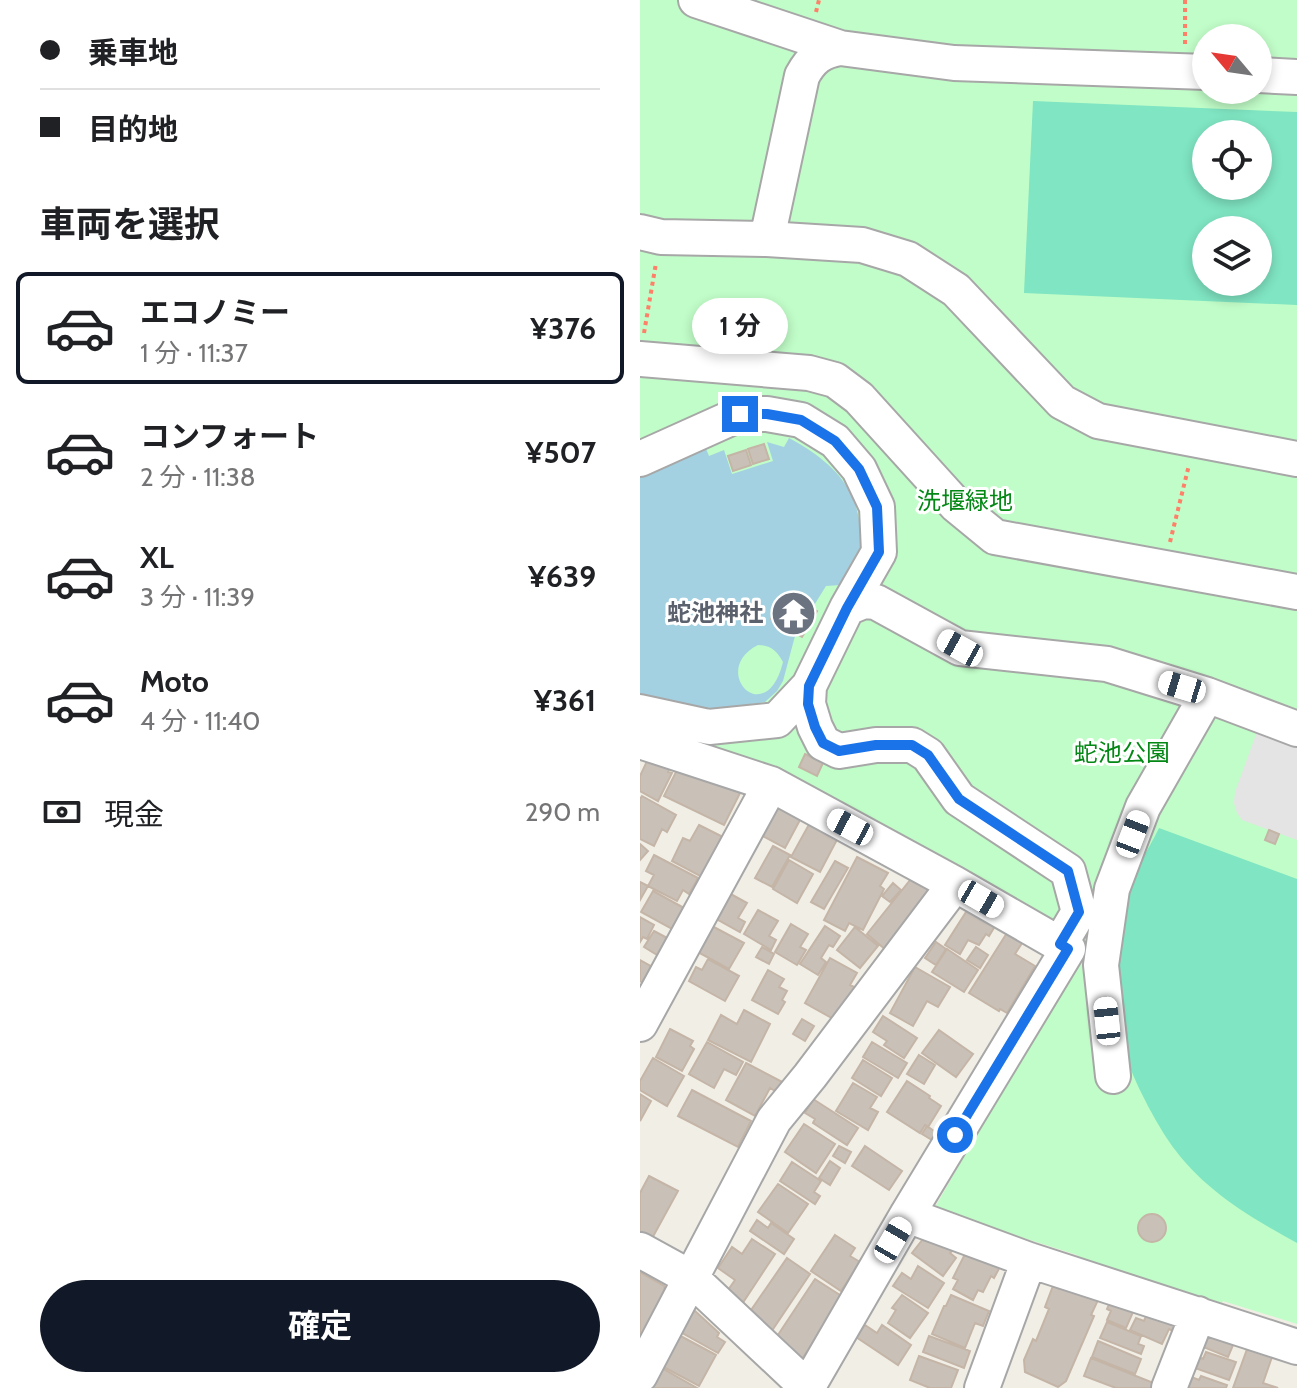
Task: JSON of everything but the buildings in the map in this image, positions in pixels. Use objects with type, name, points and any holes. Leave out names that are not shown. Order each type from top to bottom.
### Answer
[{"type":"street","points":[[696,0],[840,48],[954,63],[1192,72]]},
{"type":"street","points":[[767,239],[802,76],[808,64],[818,55],[840,48]]},
{"type":"street","points":[[1272,76],[1297,77]]},
{"type":"street","points":[[650,235],[862,245],[908,259],[956,290],[1062,402],[1098,421],[1297,459]]},
{"type":"street","points":[[640,359],[809,373],[835,380],[859,398],[956,505],[995,537],[1297,592]]},
{"type":"street","points":[[640,459],[740,414],[767,414],[801,420],[835,441],[859,469],[877,507],[879,552],[847,608],[809,686],[777,720],[709,727],[640,712]]},
{"type":"street","points":[[847,608],[864,601],[876,602],[960,648],[1107,664],[1207,695],[1297,729]]},
{"type":"street","points":[[809,686],[808,704],[823,743],[839,751],[876,745],[912,745],[928,755],[959,799],[1068,871],[1079,912],[1060,944]]},
{"type":"street","points":[[1113,1076],[1101,965],[1112,889],[1143,807],[1207,695]]},
{"type":"street","points":[[640,741],[771,784],[1068,949],[907,1215],[808,1388],[691,1278],[640,1250]]},
{"type":"street","points":[[640,1024],[771,784]]},
{"type":"street","points":[[640,1375],[774,1120],[955,884]]},
{"type":"street","points":[[1074,892],[1112,889]]},
{"type":"street","points":[[907,1215],[1029,1260],[1297,1347]]},
{"type":"street","points":[[982,1388],[1029,1260]]},
{"type":"street","points":[[1169,1388],[1198,1314]]},
{"type":"path","points":[[1185,0],[1192,46]]},
{"type":"path","points":[[640,359],[650,235]]},
{"type":"path","points":[[1164,567],[1195,439]]},
{"type":"green space","name":"洗堰緑地","points":[[640,0],[1297,0],[1297,1324],[1223,1301],[1220,1306],[934,1209],[1087,942],[788,775],[640,728]]},
{"type":"green space","points":[[1033,101],[1297,112],[1297,305],[1024,293]]},
{"type":"green space","points":[[1159,828],[1297,879],[1297,1243],[1216,1192],[1188,1166],[1156,1120],[1127,1059],[1119,993],[1122,928],[1139,866]]},
{"type":"shaded area","points":[[1261,721],[1297,734],[1297,840],[1242,820],[1237,813],[1235,792]]},
{"type":"water","points":[[789,438],[816,455],[839,476],[854,500],[864,545],[841,585],[826,586],[795,636],[783,681],[765,702],[710,710],[640,697],[640,474],[704,444],[709,456],[724,450],[732,474],[773,461],[767,442],[784,447]],"holes":[[[758,645],[773,649],[783,662],[775,682],[765,692],[754,694],[745,689],[739,680],[738,668],[744,656]]]},
{"type":"place","name":"蛇池神社","points":[[794,613]]},
{"type":"route","points":[[740,414],[767,414],[801,420],[835,441],[859,469],[877,507],[879,552],[847,608],[809,686],[808,704],[823,743],[839,751],[876,745],[912,745],[928,755],[959,799],[1068,871],[1079,912],[1060,944],[1068,949],[955,1135]]},
{"type":"park label","name":"蛇池公園","points":[[1122,753]]}]
